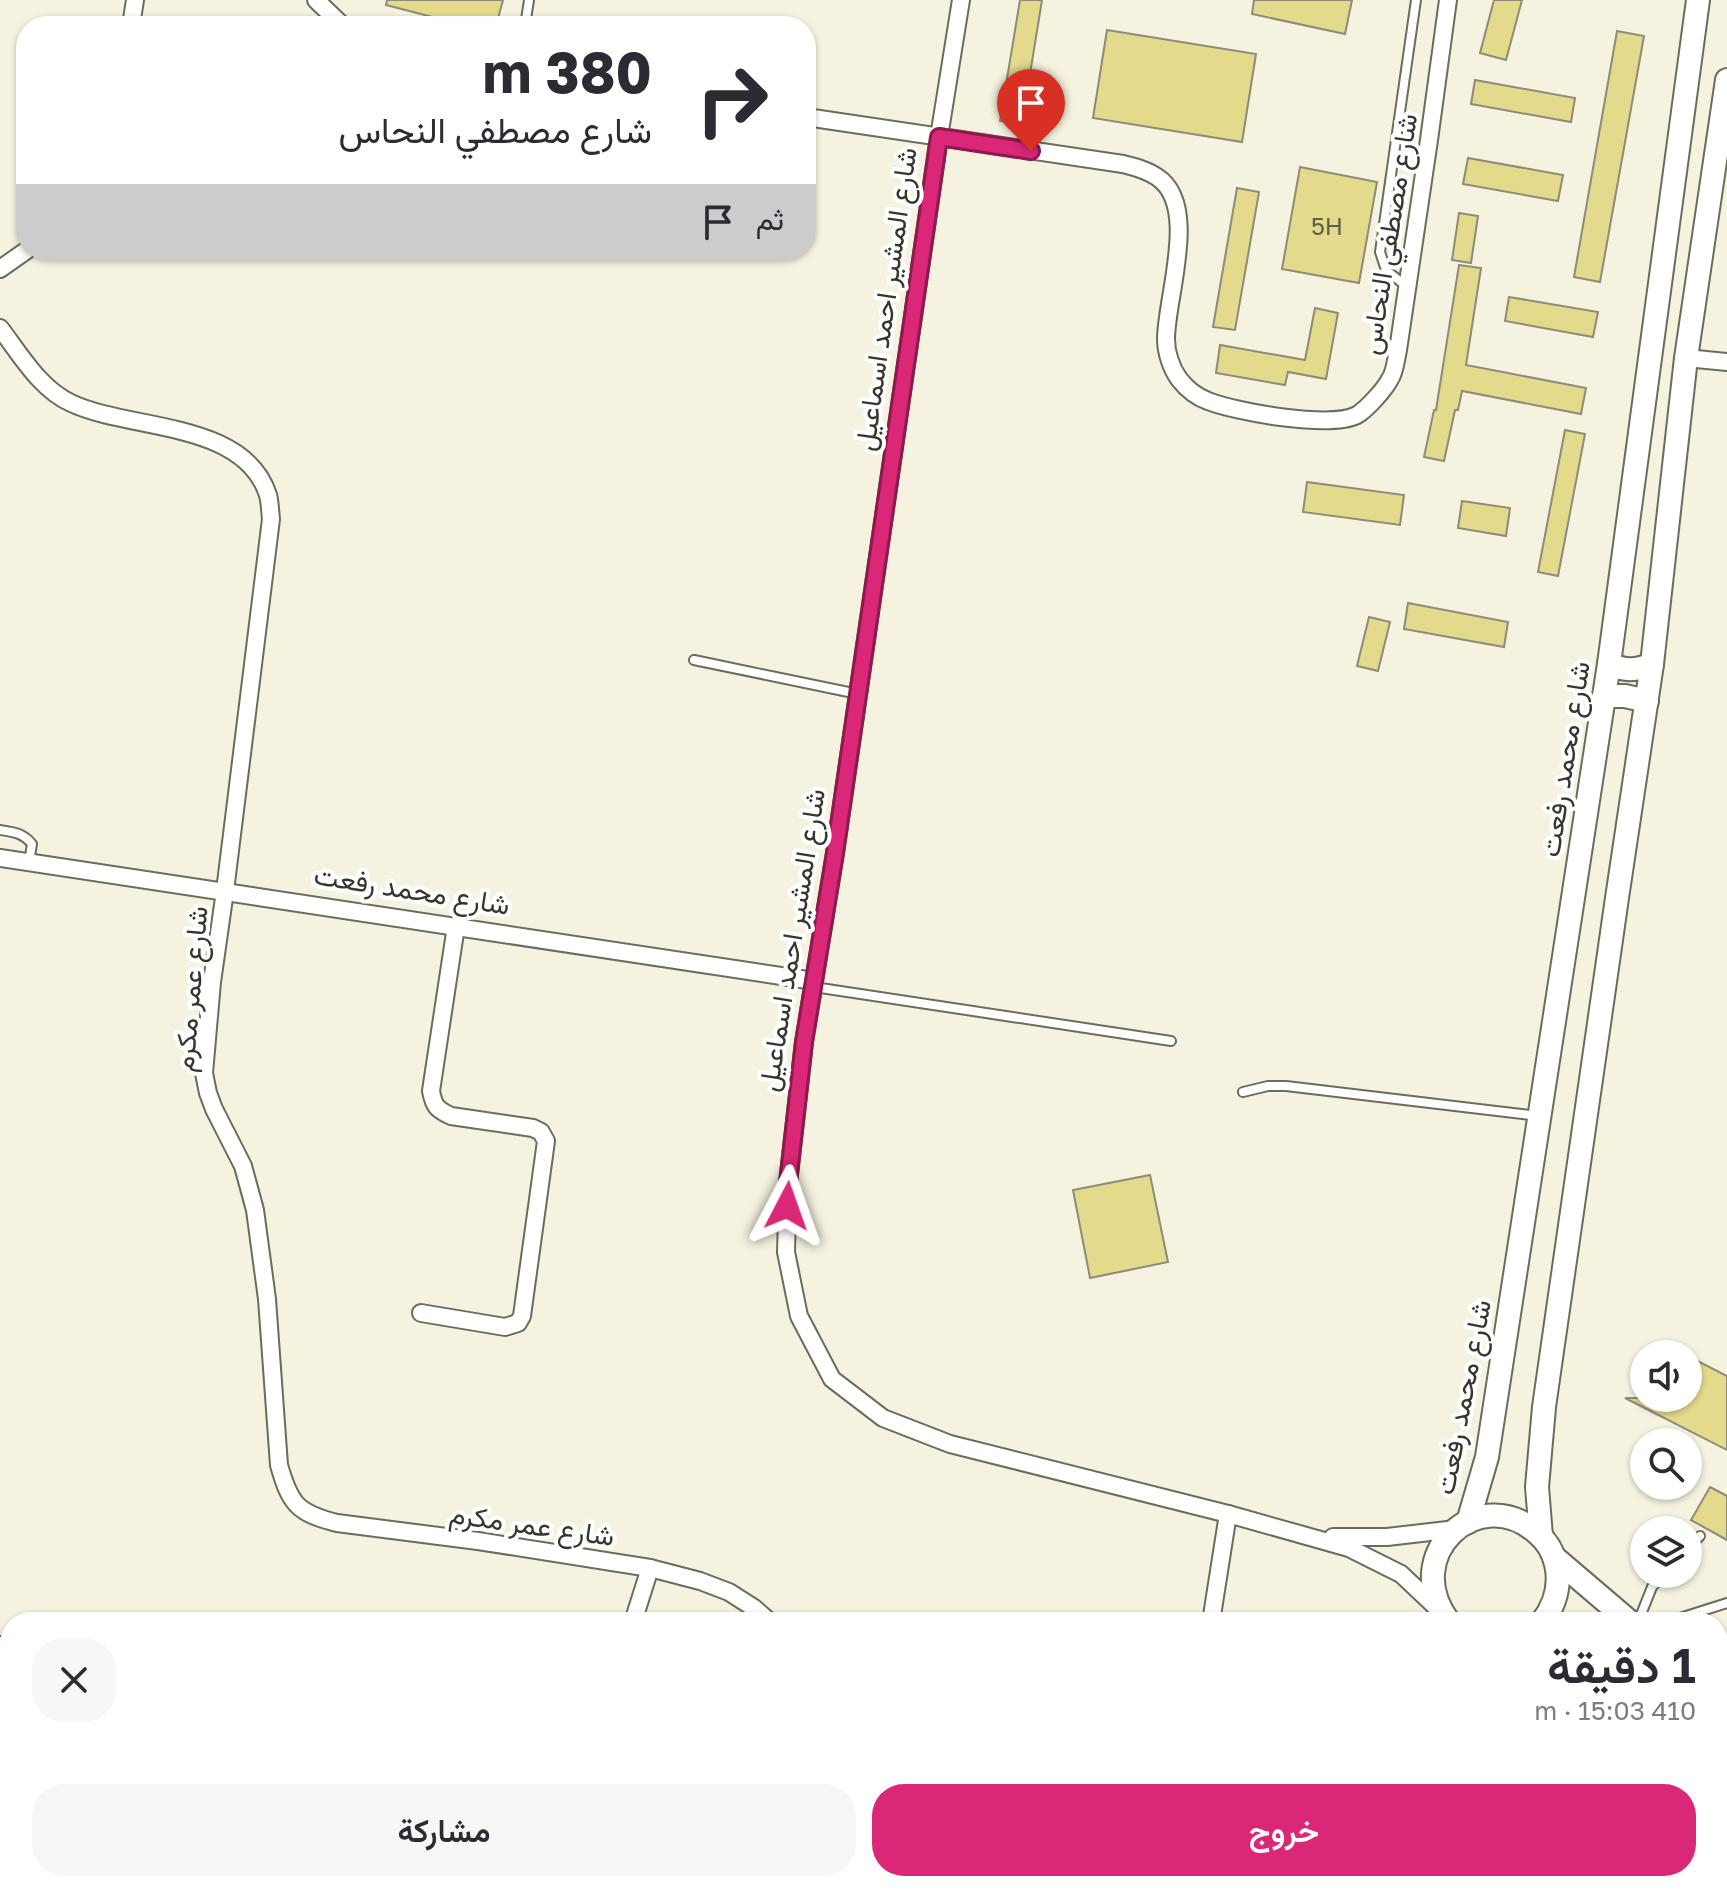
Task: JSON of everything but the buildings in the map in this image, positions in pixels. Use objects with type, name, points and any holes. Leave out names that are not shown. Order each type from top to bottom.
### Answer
[{"type":"street","points":[[316,0],[333,16]]},
{"type":"street","name":"شارع المشير احمد اسماعيل","points":[[961,0],[838,839],[804,1042],[788,1183],[786,1252],[799,1316],[832,1379],[883,1418],[950,1444],[1349,1548],[1401,1574],[1440,1612]]},
{"type":"street","name":"شارع مصطفي النحاس","points":[[816,119],[1123,164],[1160,178],[1171,192],[1177,208],[1179,231],[1166,340],[1168,354],[1180,381],[1206,400],[1244,411],[1332,420],[1357,415],[1392,378],[1448,0]]},
{"type":"street","name":"شارع محمد رفعت","points":[[1443,1612],[1432,1587],[1434,1561],[1439,1549],[1462,1526],[1487,1457],[1609,664],[1698,0]]},
{"type":"street","points":[[1541,1536],[1537,1487],[1544,1407],[1647,701],[1686,358],[1727,80]]},
{"type":"street","name":"شارع عمر مكرم","points":[[0,328],[42,382],[70,403],[211,440],[236,453],[253,468],[269,497],[271,519],[212,982],[204,1073],[214,1109],[243,1166],[255,1210],[267,1299],[279,1465],[292,1499],[304,1512],[337,1523],[650,1568],[729,1592],[759,1612]]},
{"type":"street","points":[[1686,358],[1727,362]]},
{"type":"street","points":[[1609,664],[1631,671],[1652,664]]},
{"type":"street","points":[[1604,696],[1625,696],[1647,701]]},
{"type":"street","name":"شارع محمد رفعت","points":[[0,858],[456,926],[814,984]]},
{"type":"street","points":[[421,1313],[505,1327],[518,1323],[522,1316],[546,1141],[541,1132],[533,1128],[451,1116],[438,1110],[433,1102],[431,1091],[456,926]]},
{"type":"street","points":[[1213,1612],[1228,1514]]},
{"type":"street","points":[[1462,1526],[1480,1518],[1506,1517],[1519,1521],[1541,1536],[1555,1558],[1618,1612]]},
{"type":"street","name":"شارع المشير احمد اسماعيل","points":[[1312,1536],[1387,1537],[1462,1526]]},
{"type":"street","points":[[1549,1612],[1558,1584],[1555,1558]]},
{"type":"street","points":[[636,1612],[650,1568]]},
{"type":"lane","points":[[1407,287],[1386,270],[1380,252],[1416,0]]},
{"type":"lane","points":[[694,660],[858,694]]},
{"type":"lane","points":[[0,830],[26,837],[32,844],[29,862]]},
{"type":"lane","points":[[814,984],[1171,1041]]},
{"type":"lane","points":[[1243,1092],[1268,1086],[1286,1086],[1540,1116]]},
{"type":"lane","points":[[1642,1612],[1652,1588]]},
{"type":"lane","points":[[1699,1612],[1727,1603]]},
{"type":"route","points":[[787,1206],[804,1042],[835,853],[939,137],[1031,151]]}]
